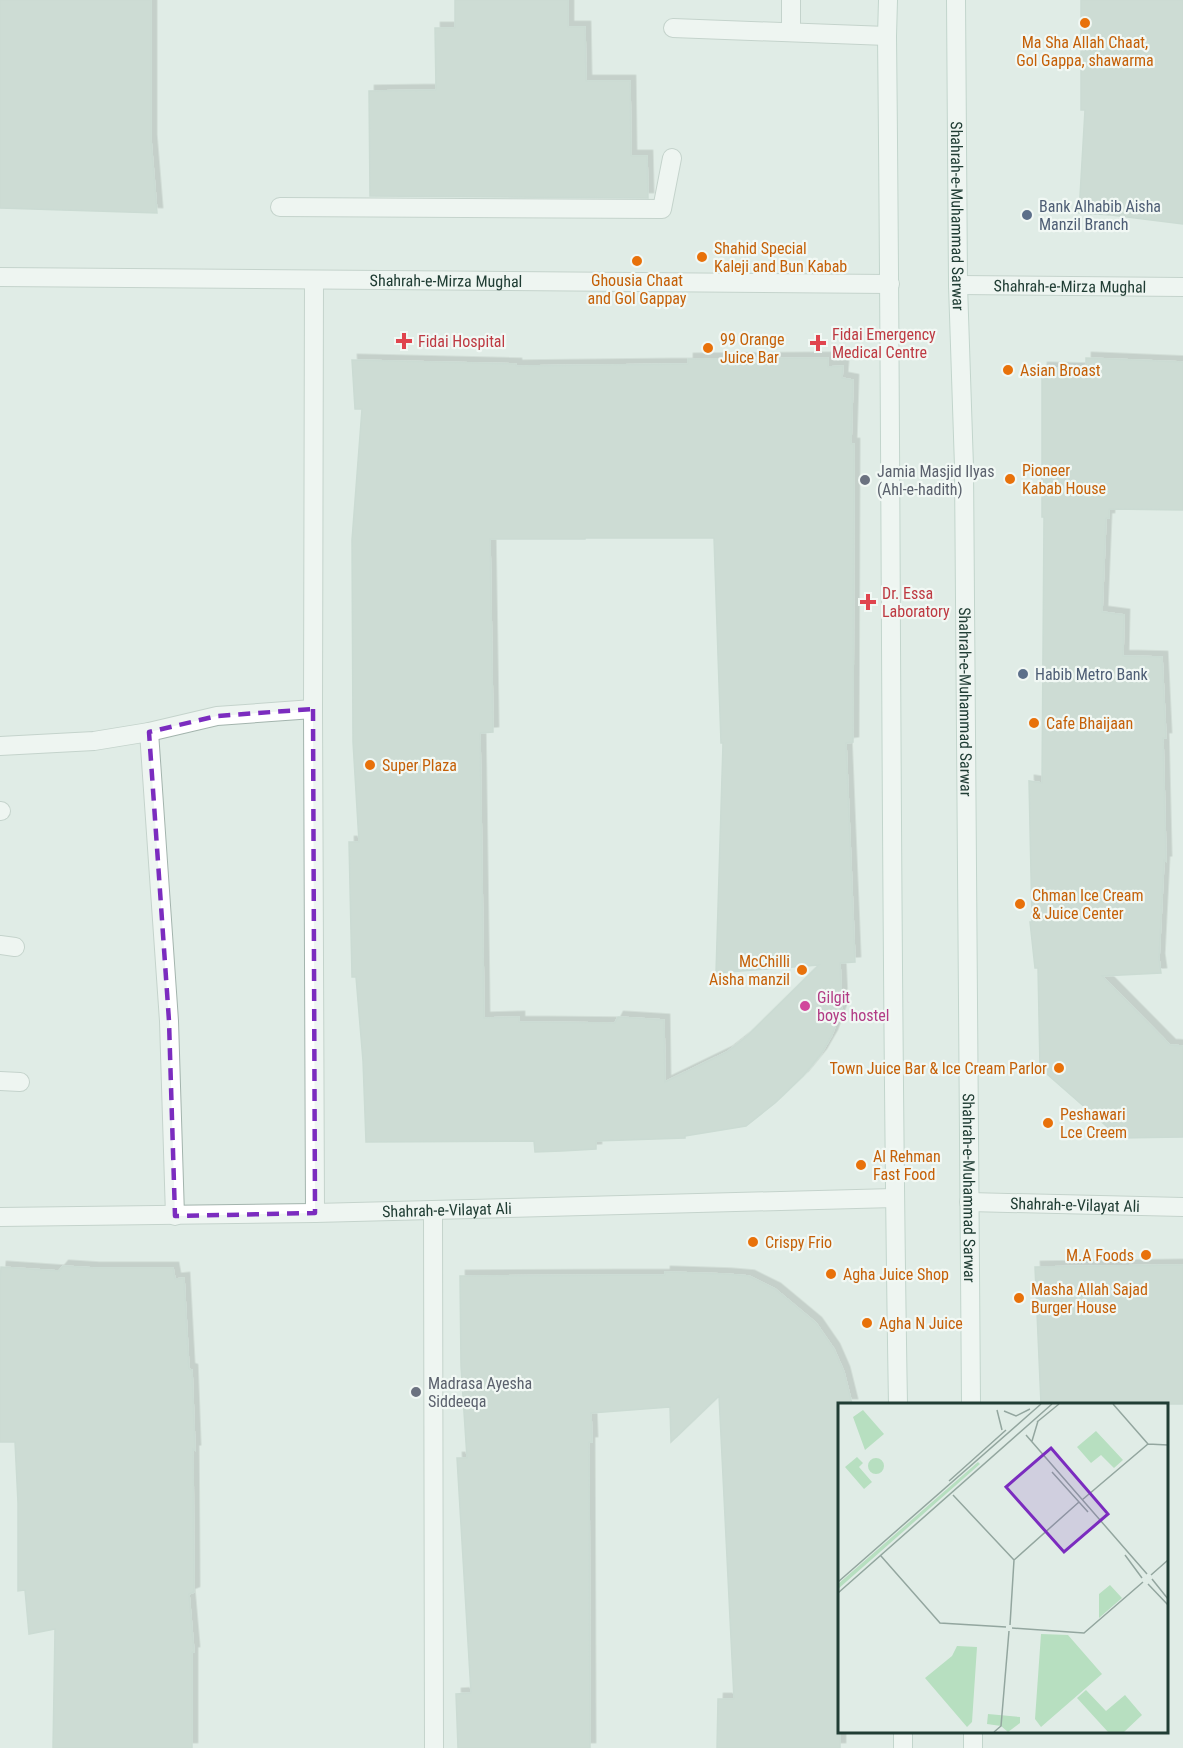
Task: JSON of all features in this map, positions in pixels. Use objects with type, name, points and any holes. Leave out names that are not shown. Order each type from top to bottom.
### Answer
[{"type":"street","points":[[791,0],[791,32]]},
{"type":"street","points":[[888,0],[894,1198],[898,1403]]},
{"type":"street","name":"Shahrah-e-Muhammad Sarwar","points":[[956,0],[958,285],[964,467],[971,1403]]},
{"type":"street","points":[[673,28],[887,36]]},
{"type":"street","points":[[280,207],[662,209],[672,158]]},
{"type":"street","name":"Shahrah-e-Mirza Mughal","points":[[0,277],[890,284]]},
{"type":"street","points":[[314,280],[315,1213]]},
{"type":"street","name":"Shahrah-e-Mirza Mughal","points":[[958,285],[1183,287]]},
{"type":"street","points":[[0,746],[94,741],[149,732],[217,716],[313,710]]},
{"type":"street","points":[[149,732],[170,1021],[175,1215]]},
{"type":"street","points":[[0,1081],[20,1082]]},
{"type":"street","name":"Shahrah-e-Vilayat Ali","points":[[0,1217],[315,1213],[894,1198]]},
{"type":"street","name":"Shahrah-e-Vilayat Ali","points":[[969,1202],[1183,1207]]},
{"type":"street","points":[[433,1210],[434,1748]]},
{"type":"highlighted area","points":[[313,709],[315,1213],[175,1216],[169,1021],[149,732],[217,716]]},
{"type":"building","points":[[0,0],[151,0],[151,140],[157,213],[0,208]]},
{"type":"building","points":[[455,0],[568,0],[568,27],[585,27],[586,81],[630,81],[631,156],[647,156],[648,198],[370,196],[369,91],[436,90],[435,28],[455,28]]},
{"type":"building","points":[[1081,0],[1183,0],[1183,224],[1079,213],[1085,110],[1081,110]]},
{"type":"building","points":[[828,358],[828,367],[843,366],[842,378],[853,380],[851,444],[854,444],[853,742],[846,743],[855,962],[840,963],[842,1007],[832,1035],[821,1054],[803,1076],[775,1103],[746,1126],[685,1136],[685,1138],[596,1141],[596,1149],[562,1151],[535,1152],[534,1141],[366,1142],[363,1061],[356,977],[352,977],[349,842],[359,842],[353,742],[352,540],[362,409],[355,409],[352,360],[516,364],[516,366],[688,364],[688,359]],"holes":[[[714,538],[721,743],[723,743],[716,973],[819,965],[746,1037],[727,1052],[665,1082],[664,1020],[618,1017],[615,1023],[519,1022],[519,1017],[484,1018],[480,733],[493,732],[490,539]]]},
{"type":"building","points":[[1086,358],[1183,362],[1183,510],[1109,509],[1109,518],[1106,518],[1102,612],[1124,615],[1123,656],[1162,657],[1166,738],[1163,738],[1166,861],[1164,860],[1159,959],[1161,973],[1102,976],[1170,1045],[1183,1046],[1183,1137],[1120,1138],[1040,1068],[1038,968],[1035,968],[1030,922],[1032,922],[1029,781],[1042,783],[1044,517],[1042,517],[1042,368],[1086,369]]},
{"type":"building","points":[[1183,1265],[1183,1404],[1041,1403],[1035,1267]]},
{"type":"building","points":[[63,1266],[173,1268],[175,1279],[184,1278],[189,1369],[192,1370],[195,1450],[193,1449],[194,1592],[189,1594],[194,1652],[192,1652],[192,1748],[53,1748],[55,1629],[29,1634],[25,1590],[18,1591],[15,1442],[0,1442],[0,1280],[1,1267],[59,1271]]},
{"type":"building","points":[[665,1272],[749,1276],[775,1289],[816,1323],[834,1349],[844,1372],[852,1403],[838,1403],[838,1733],[840,1733],[840,1748],[717,1748],[718,1699],[734,1699],[719,1396],[671,1442],[670,1407],[591,1413],[592,1442],[589,1442],[590,1748],[458,1748],[456,1694],[471,1693],[457,1458],[467,1458],[461,1366],[460,1276],[665,1275]]},
{"type":"place","name":"Ma Sha Allah Chaat, Gol Gappa, shawarma","points":[[1085,23]]},
{"type":"place","name":"Bank Alhabib Aisha Manzil Branch","points":[[1027,215]]},
{"type":"place","name":"Shahid Special Kaleji and Bun Kabab","points":[[702,257]]},
{"type":"place","name":"Ghousia Chaat and Gol Gappay","points":[[637,261]]},
{"type":"place","name":"Fidai Hospital","points":[[404,341]]},
{"type":"place","name":"Fidai Emergency Medical Centre","points":[[818,343]]},
{"type":"place","name":"99 Orange Juice Bar","points":[[708,348]]},
{"type":"place","name":"Asian Broast","points":[[1008,370]]},
{"type":"place","name":"Pioneer Kabab House","points":[[1010,479]]},
{"type":"place","name":"Jamia Masjid Ilyas (Ahl-e-hadith)","points":[[865,480]]},
{"type":"place","name":"Dr. Essa Laboratory","points":[[868,602]]},
{"type":"place","name":"Habib Metro Bank","points":[[1023,674]]},
{"type":"place","name":"Cafe Bhaijaan","points":[[1034,723]]},
{"type":"place","name":"Super Plaza","points":[[370,765]]},
{"type":"place","name":"Chman Ice Cream & Juice Center","points":[[1020,904]]},
{"type":"place","name":"McChilli Aisha manzil","points":[[802,970]]},
{"type":"place","name":"Gilgit boys hostel","points":[[805,1006]]},
{"type":"place","name":"Town Juice Bar & Ice Cream Parlor","points":[[1059,1068]]},
{"type":"place","name":"Peshawari Lce Creem","points":[[1048,1123]]},
{"type":"place","name":"Al Rehman Fast Food","points":[[861,1165]]},
{"type":"place","name":"Crispy Frio","points":[[753,1242]]},
{"type":"place","name":"M.A Foods","points":[[1146,1255]]},
{"type":"place","name":"Agha Juice Shop","points":[[831,1274]]},
{"type":"place","name":"Masha Allah Sajad Burger House","points":[[1019,1298]]},
{"type":"place","name":"Agha N Juice","points":[[867,1323]]},
{"type":"place","name":"Madrasa Ayesha Siddeeqa","points":[[416,1392]]}]
